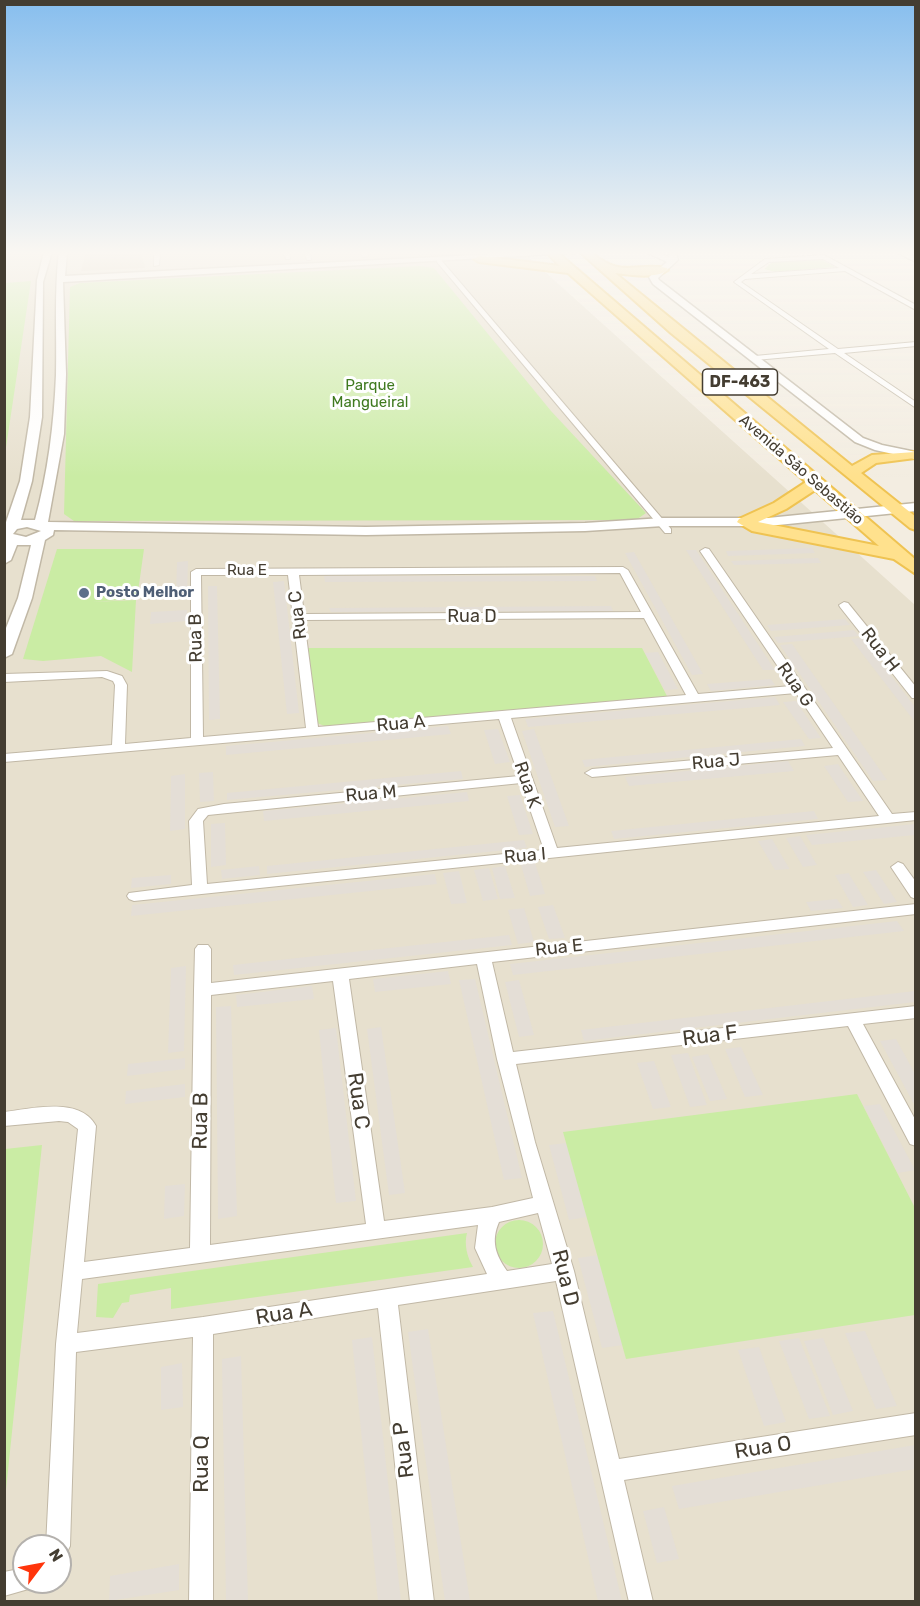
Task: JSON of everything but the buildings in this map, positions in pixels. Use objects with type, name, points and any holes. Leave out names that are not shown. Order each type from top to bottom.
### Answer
[{"type":"main road","name":"Avenida São Sebastião","points":[[638,327],[915,569]]},
{"type":"main road","name":"Avenida São Sebastião","points":[[672,327],[853,472],[915,525]]},
{"type":"main road","points":[[853,472],[872,459],[913,455]]},
{"type":"main road","points":[[755,523],[815,483]]},
{"type":"main road","points":[[755,523],[900,555]]},
{"type":"street","points":[[4,560],[26,481],[36,417],[39,327]]},
{"type":"street","points":[[4,654],[20,614],[43,530],[61,409],[61,327]]},
{"type":"street","points":[[495,327],[665,526]]},
{"type":"street","points":[[715,327],[859,440],[879,448],[913,455]]},
{"type":"street","points":[[801,327],[915,406]]},
{"type":"street","points":[[755,358],[915,344]]},
{"type":"street","points":[[13,533],[26,541],[43,530],[105,529],[366,531],[665,526],[720,530],[755,523],[915,507]]},
{"type":"street","name":"Rua G","points":[[705,550],[888,819]]},
{"type":"street","name":"Rua E","points":[[196,572],[623,570],[646,615]]},
{"type":"street","name":"Rua C","points":[[293,571],[312,730]]},
{"type":"street","name":"Rua B","points":[[196,572],[197,740]]},
{"type":"street","name":"Rua H","points":[[844,605],[915,695]]},
{"type":"street","points":[[4,611],[20,614]]},
{"type":"street","points":[[646,615],[694,698]]},
{"type":"street","name":"Rua D","points":[[298,617],[646,615]]},
{"type":"street","points":[[4,678],[91,673],[111,675],[121,685],[118,747]]},
{"type":"street","name":"Rua A","points":[[4,758],[798,689]]},
{"type":"street","name":"Rua K","points":[[504,715],[552,853]]},
{"type":"street","name":"Rua J","points":[[592,773],[840,750]]},
{"type":"street","name":"Rua M","points":[[200,889],[196,821],[203,812],[218,808],[525,779]]},
{"type":"street","name":"Rua I","points":[[134,896],[915,816]]},
{"type":"street","points":[[898,867],[915,894]]},
{"type":"street","name":"Rua E","points":[[202,990],[915,909]]},
{"type":"street","name":"Rua B","points":[[200,1253],[203,949]]},
{"type":"street","name":"Rua D","points":[[483,957],[505,1059],[564,1271],[641,1602]]},
{"type":"street","name":"Rua C","points":[[340,973],[376,1230]]},
{"type":"street","name":"Rua F","points":[[505,1059],[915,1012]]},
{"type":"street","points":[[853,1020],[915,1138]]},
{"type":"street","points":[[4,1119],[66,1115],[83,1121],[87,1126],[66,1344],[58,1534]]},
{"type":"street","points":[[73,1272],[492,1215],[545,1204]]},
{"type":"street","points":[[492,1215],[485,1228],[484,1250],[501,1279]]},
{"type":"street","name":"Rua A","points":[[66,1344],[202,1326],[564,1271]]},
{"type":"street","name":"Rua P","points":[[387,1298],[422,1602]]},
{"type":"street","name":"Rua Q","points":[[201,1602],[202,1326]]},
{"type":"street","name":"Rua O","points":[[611,1471],[915,1424]]},
{"type":"shaded area","points":[[5,327],[606,327],[915,605],[915,1601],[5,1602]]},
{"type":"shaded area","points":[[812,548],[815,553],[728,556],[726,551]]},
{"type":"shaded area","points":[[686,550],[696,550],[775,670],[763,670]]},
{"type":"shaded area","points":[[634,552],[703,674],[692,675],[625,553]]},
{"type":"shaded area","points":[[818,558],[821,563],[734,565],[731,561]]},
{"type":"shaded area","points":[[188,561],[187,596],[176,597],[177,562]]},
{"type":"shaded area","points":[[324,576],[595,576],[597,581],[325,582]]},
{"type":"shaded area","points":[[284,581],[299,713],[287,714],[273,582]]},
{"type":"shaded area","points":[[208,586],[217,586],[220,719],[209,720]]},
{"type":"shaded area","points":[[611,606],[613,611],[331,612],[329,608]]},
{"type":"shaded area","points":[[187,610],[187,621],[150,624],[151,612]]},
{"type":"shaded area","points":[[845,619],[850,625],[771,631],[767,625]]},
{"type":"shaded area","points":[[854,630],[859,636],[778,643],[774,637]]},
{"type":"shaded area","points":[[862,638],[915,707],[915,722],[851,639]]},
{"type":"shaded area","points":[[792,644],[887,780],[873,781],[780,645]]},
{"type":"shaded area","points":[[658,652],[678,689],[665,690],[645,653]]},
{"type":"shaded area","points":[[771,679],[775,685],[711,691],[707,684]]},
{"type":"shaded area","points":[[775,697],[780,705],[528,727],[525,719]]},
{"type":"shaded area","points":[[796,701],[821,738],[809,739],[783,702]]},
{"type":"shaded area","points":[[448,726],[451,734],[226,755],[226,746]]},
{"type":"shaded area","points":[[498,729],[510,762],[495,764],[484,730]]},
{"type":"shaded area","points":[[534,729],[569,826],[555,827],[522,731]]},
{"type":"shaded area","points":[[801,739],[805,746],[585,767],[582,760]]},
{"type":"shaded area","points":[[788,761],[794,771],[629,786],[625,777]]},
{"type":"shaded area","points":[[838,764],[863,801],[848,802],[824,766]]},
{"type":"shaded area","points":[[461,771],[463,779],[227,800],[227,793]]},
{"type":"shaded area","points":[[213,772],[214,801],[200,802],[199,773]]},
{"type":"shaded area","points":[[185,774],[185,829],[170,831],[171,776]]},
{"type":"shaded area","points":[[467,792],[469,801],[264,821],[263,811]]},
{"type":"shaded area","points":[[520,795],[533,834],[519,835],[507,796]]},
{"type":"shaded area","points":[[814,811],[818,819],[614,839],[611,831]]},
{"type":"shaded area","points":[[225,823],[226,865],[211,867],[211,824]]},
{"type":"shaded area","points":[[915,824],[915,835],[812,845],[806,835]]},
{"type":"shaded area","points":[[800,836],[817,865],[803,867],[786,838]]},
{"type":"shaded area","points":[[772,839],[789,869],[775,870],[758,841]]},
{"type":"shaded area","points":[[524,840],[527,848],[267,874],[267,866]]},
{"type":"shaded area","points":[[535,863],[545,894],[530,896],[521,865]]},
{"type":"shaded area","points":[[259,866],[260,875],[222,879],[221,870]]},
{"type":"shaded area","points":[[505,866],[515,898],[500,899],[492,868]]},
{"type":"shaded area","points":[[489,868],[498,899],[483,901],[474,870]]},
{"type":"shaded area","points":[[876,870],[897,902],[884,904],[863,872]]},
{"type":"shaded area","points":[[459,871],[467,903],[451,904],[443,873]]},
{"type":"shaded area","points":[[849,873],[868,905],[853,907],[835,875]]},
{"type":"shaded area","points":[[435,874],[437,884],[131,916],[132,905]]},
{"type":"shaded area","points":[[171,875],[171,884],[131,888],[132,878]]},
{"type":"shaded area","points":[[837,899],[843,908],[811,911],[806,902]]},
{"type":"shaded area","points":[[553,905],[565,938],[549,939],[538,907]]},
{"type":"shaded area","points":[[524,908],[534,942],[518,944],[508,910]]},
{"type":"shaded area","points":[[897,921],[904,931],[513,975],[510,964]]},
{"type":"shaded area","points":[[509,935],[512,945],[234,975],[233,965]]},
{"type":"shaded area","points":[[186,966],[184,1051],[168,1053],[171,968]]},
{"type":"shaded area","points":[[448,971],[451,984],[375,992],[373,979]]},
{"type":"shaded area","points":[[475,979],[522,1178],[504,1180],[459,980]]},
{"type":"shaded area","points":[[519,980],[534,1035],[519,1037],[505,982]]},
{"type":"shaded area","points":[[312,986],[314,999],[237,1007],[236,995]]},
{"type":"shaded area","points":[[915,991],[915,1002],[584,1041],[581,1030]]},
{"type":"shaded area","points":[[231,1006],[237,1216],[218,1219],[216,1007]]},
{"type":"shaded area","points":[[381,1027],[405,1193],[389,1195],[367,1029]]},
{"type":"shaded area","points":[[336,1028],[356,1201],[336,1203],[319,1030]]},
{"type":"shaded area","points":[[896,1039],[915,1074],[915,1106],[880,1041]]},
{"type":"shaded area","points":[[741,1047],[763,1095],[745,1097],[725,1049]]},
{"type":"shaded area","points":[[688,1053],[707,1105],[690,1107],[671,1055]]},
{"type":"shaded area","points":[[708,1054],[727,1099],[710,1101],[692,1057]]},
{"type":"shaded area","points":[[185,1058],[185,1069],[127,1076],[128,1064]]},
{"type":"shaded area","points":[[654,1061],[671,1107],[653,1109],[637,1063]]},
{"type":"shaded area","points":[[185,1084],[185,1097],[125,1104],[126,1091]]},
{"type":"shaded area","points":[[880,1104],[915,1170],[898,1173],[864,1106]]},
{"type":"shaded area","points":[[567,1143],[587,1217],[569,1220],[549,1145]]},
{"type":"shaded area","points":[[185,1184],[184,1216],[164,1219],[165,1186]]},
{"type":"shaded area","points":[[598,1255],[623,1345],[602,1348],[578,1258]]},
{"type":"shaded area","points":[[553,1311],[622,1601],[598,1601],[533,1313]]},
{"type":"shaded area","points":[[428,1329],[470,1601],[445,1601],[408,1332]]},
{"type":"shaded area","points":[[865,1331],[897,1406],[876,1409],[845,1333]]},
{"type":"shaded area","points":[[372,1337],[401,1601],[378,1601],[352,1340]]},
{"type":"shaded area","points":[[799,1338],[830,1416],[809,1419],[779,1341]]},
{"type":"shaded area","points":[[823,1338],[853,1411],[833,1415],[804,1341]]},
{"type":"shaded area","points":[[759,1347],[786,1422],[764,1426],[738,1350]]},
{"type":"shaded area","points":[[241,1356],[248,1601],[226,1601],[222,1359]]},
{"type":"shaded area","points":[[182,1363],[183,1407],[161,1410],[161,1367]]},
{"type":"shaded area","points":[[915,1445],[915,1469],[679,1509],[672,1486]]},
{"type":"shaded area","points":[[664,1507],[679,1559],[657,1563],[643,1511]]},
{"type":"shaded area","points":[[179,1564],[179,1590],[109,1601],[110,1576]]},
{"type":"green space","points":[[5,327],[24,327],[5,454]]},
{"type":"green space","name":"Parque Mangueiral","points":[[69,327],[482,327],[551,411],[646,513],[636,520],[74,521],[64,514]]},
{"type":"green space","points":[[57,549],[144,549],[137,599],[91,602],[136,600],[132,672],[101,656],[43,661],[23,659]]},
{"type":"green space","points":[[307,648],[642,648],[668,698],[327,727],[317,723]]},
{"type":"green space","points":[[857,1094],[915,1208],[915,1315],[626,1359],[563,1132]]},
{"type":"green space","points":[[42,1145],[5,1499],[5,1149]]},
{"type":"green space","points":[[514,1220],[524,1220],[536,1227],[543,1239],[543,1249],[536,1261],[524,1268],[514,1268],[499,1257],[495,1249],[495,1239],[506,1224]]},
{"type":"green space","points":[[467,1233],[467,1250],[473,1267],[171,1309],[171,1288],[130,1295],[129,1302],[122,1303],[113,1318],[96,1317],[98,1284]]},
{"type":"place","name":"Posto Melhor","points":[[84,593]]}]
